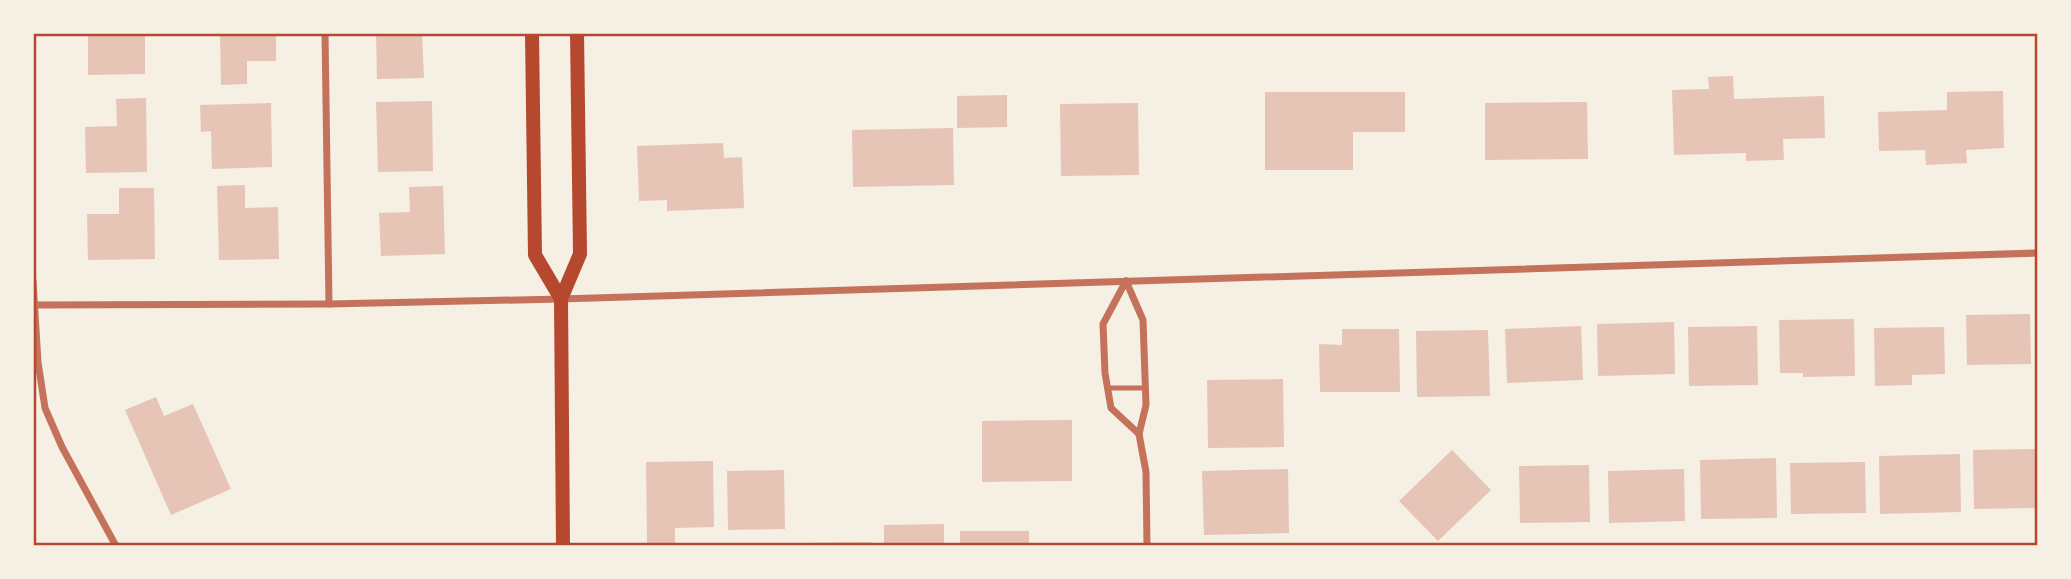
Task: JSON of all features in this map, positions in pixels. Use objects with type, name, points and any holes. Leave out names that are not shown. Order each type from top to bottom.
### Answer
[{"type":"main road","points":[[532,33],[535,255],[561,299]]},
{"type":"main road","points":[[563,546],[561,299],[580,254],[577,33]]},
{"type":"street","points":[[325,33],[329,304]]},
{"type":"street","points":[[33,305],[329,304],[561,299],[2038,253]]},
{"type":"street","points":[[33,281],[38,362],[45,408],[62,447],[116,546]]},
{"type":"street","points":[[1126,281],[1103,324],[1107,388],[1111,408],[1139,434]]},
{"type":"street","points":[[1126,281],[1143,320],[1146,405],[1139,434],[1146,472],[1147,546]]},
{"type":"lane","points":[[1107,388],[1146,388]]},
{"type":"building","points":[[88,33],[145,33],[145,74],[88,75]]},
{"type":"building","points":[[220,33],[276,33],[276,61],[247,61],[247,84],[221,85]]},
{"type":"building","points":[[376,33],[422,33],[424,78],[377,79]]},
{"type":"building","points":[[1733,76],[1734,99],[1824,96],[1825,138],[1783,139],[1784,160],[1746,161],[1746,153],[1674,155],[1672,90],[1709,89],[1708,77]]},
{"type":"building","points":[[2003,91],[2004,148],[1966,150],[1967,163],[1926,165],[1925,150],[1879,151],[1878,112],[1947,110],[1947,92]]},
{"type":"building","points":[[1265,92],[1405,92],[1405,132],[1353,132],[1353,170],[1265,170]]},
{"type":"building","points":[[1007,95],[1007,127],[957,128],[957,96]]},
{"type":"building","points":[[146,98],[147,172],[86,173],[85,127],[117,126],[116,99]]},
{"type":"building","points":[[432,101],[433,171],[378,172],[376,102]]},
{"type":"building","points":[[1587,102],[1588,159],[1485,160],[1485,103]]},
{"type":"building","points":[[271,103],[272,167],[212,169],[211,131],[201,132],[200,105]]},
{"type":"building","points":[[1138,103],[1139,175],[1061,176],[1060,104]]},
{"type":"building","points":[[953,128],[954,185],[853,187],[852,130]]},
{"type":"building","points":[[723,143],[724,158],[742,157],[744,208],[667,211],[667,200],[639,201],[637,146]]},
{"type":"building","points":[[245,185],[245,208],[278,207],[279,259],[219,260],[217,186]]},
{"type":"building","points":[[443,186],[445,254],[381,256],[379,213],[410,212],[409,187]]},
{"type":"building","points":[[119,188],[154,188],[155,259],[88,260],[87,214],[119,214]]},
{"type":"building","points":[[2030,314],[2031,364],[1967,365],[1966,315]]},
{"type":"building","points":[[1854,319],[1855,376],[1803,377],[1803,373],[1780,373],[1779,320]]},
{"type":"building","points":[[1674,322],[1675,374],[1598,376],[1597,324]]},
{"type":"building","points":[[1581,326],[1583,380],[1507,383],[1505,329]]},
{"type":"building","points":[[1757,326],[1758,385],[1689,386],[1688,327]]},
{"type":"building","points":[[1944,327],[1945,374],[1912,375],[1912,385],[1875,386],[1874,328]]},
{"type":"building","points":[[1342,329],[1399,329],[1400,392],[1320,392],[1319,344],[1342,345]]},
{"type":"building","points":[[1488,330],[1490,396],[1417,397],[1416,331]]},
{"type":"building","points":[[1283,379],[1284,447],[1208,448],[1207,380]]},
{"type":"building","points":[[156,397],[164,416],[193,404],[231,489],[171,515],[125,410]]},
{"type":"building","points":[[1072,420],[1072,481],[982,482],[982,421]]},
{"type":"building","points":[[2038,449],[2038,508],[1974,509],[1973,450]]},
{"type":"building","points":[[1452,450],[1491,490],[1438,541],[1399,501]]},
{"type":"building","points":[[1960,454],[1961,512],[1880,514],[1879,456]]},
{"type":"building","points":[[1776,458],[1777,518],[1701,519],[1700,460]]},
{"type":"building","points":[[713,461],[714,527],[675,528],[675,543],[647,543],[646,462]]},
{"type":"building","points":[[1865,462],[1866,513],[1791,514],[1790,463]]},
{"type":"building","points":[[1589,465],[1590,522],[1520,523],[1519,466]]},
{"type":"building","points":[[1288,469],[1289,533],[1204,535],[1202,471]]},
{"type":"building","points":[[1684,469],[1685,521],[1609,523],[1608,471]]},
{"type":"building","points":[[784,470],[785,529],[728,530],[727,471]]},
{"type":"building","points":[[944,524],[944,546],[884,546],[884,525]]},
{"type":"building","points":[[960,531],[1029,531],[1029,546],[960,546]]},
{"type":"building","points":[[871,542],[871,546],[808,546],[808,543]]}]
